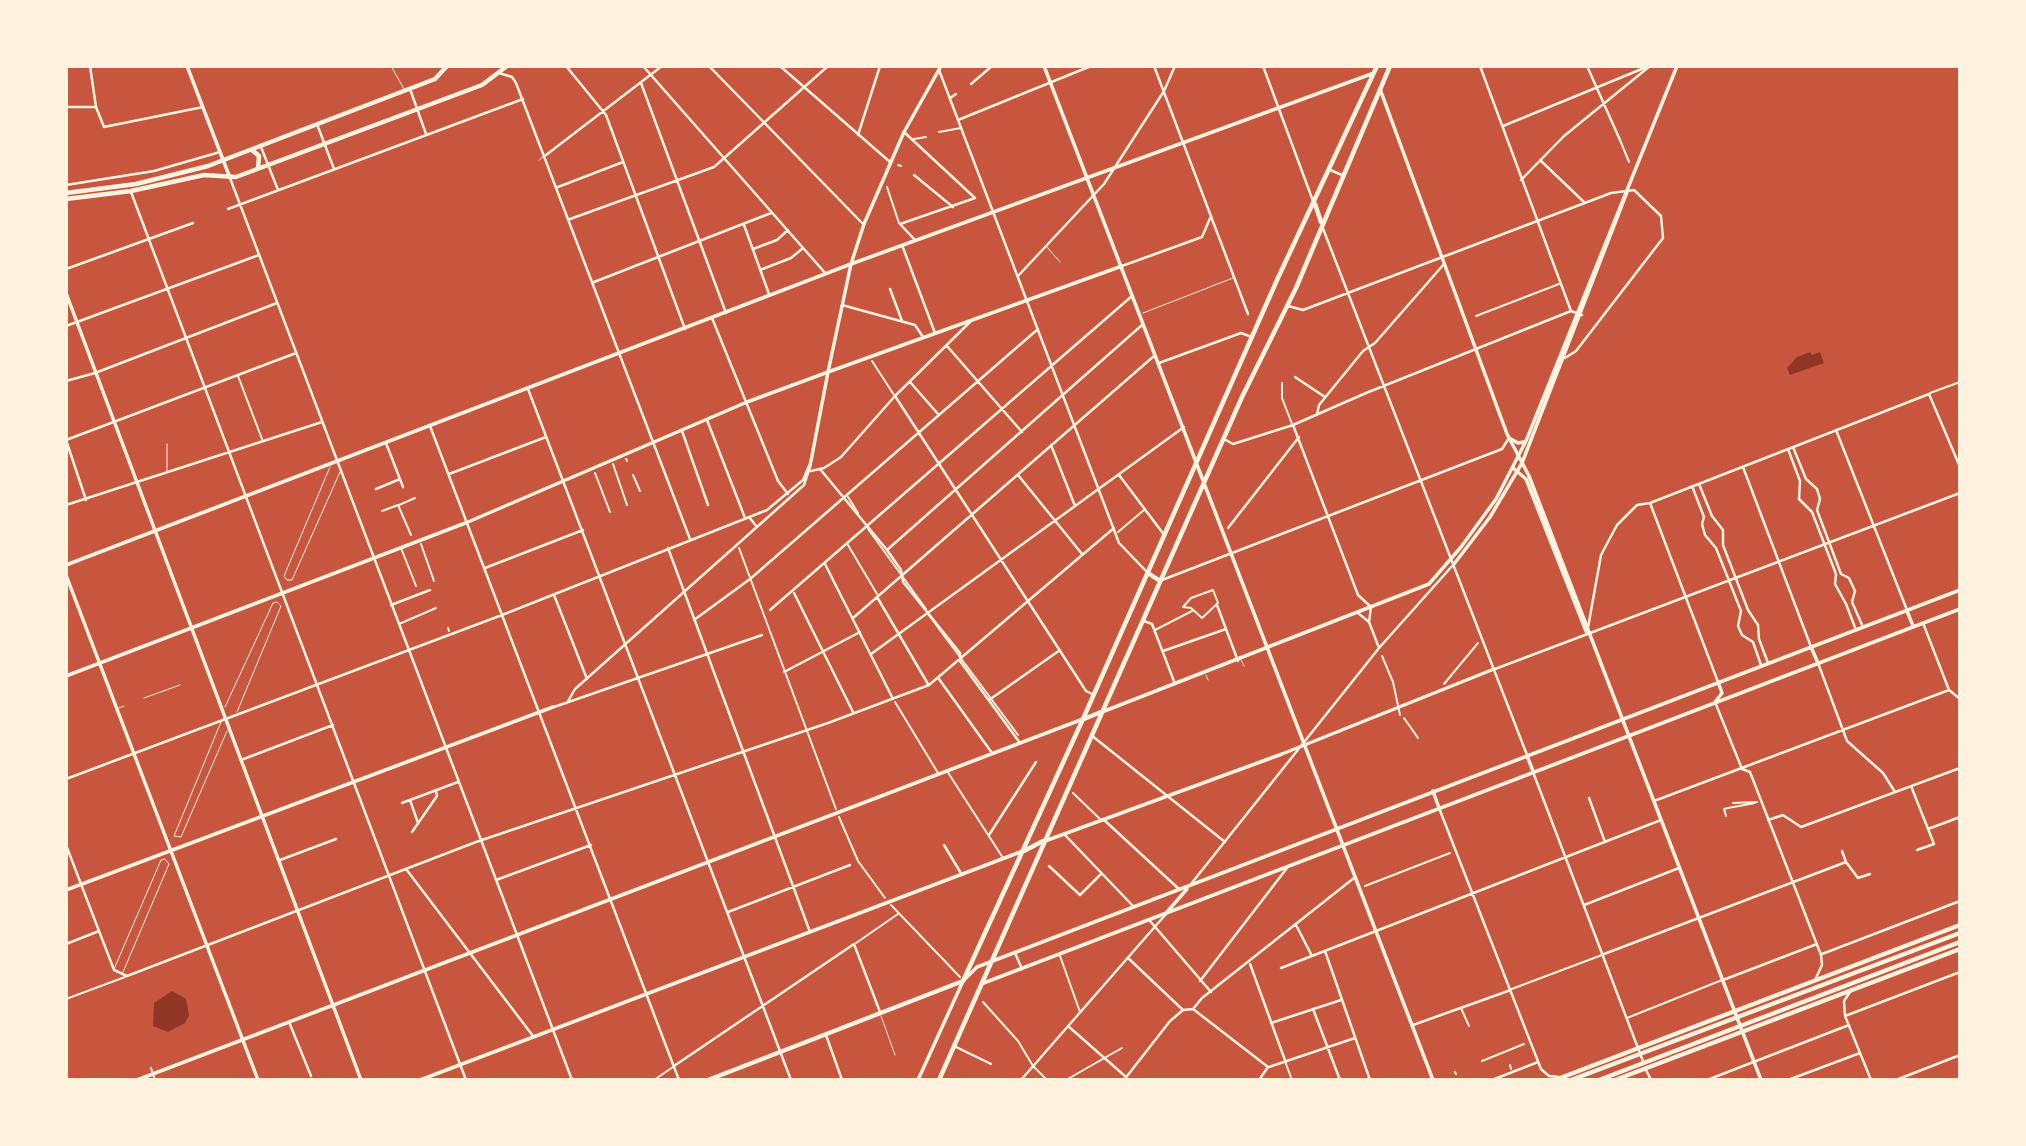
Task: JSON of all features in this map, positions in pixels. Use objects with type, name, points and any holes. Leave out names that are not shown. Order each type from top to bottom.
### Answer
[{"type":"main road","points":[[187,66],[230,178]]},
{"type":"main road","points":[[66,193],[136,184],[223,159],[438,77],[447,66]]},
{"type":"main road","points":[[66,200],[131,191],[207,175],[230,178],[482,85],[507,66]]},
{"type":"main road","points":[[1044,66],[1378,930],[1433,1080]]},
{"type":"main road","points":[[939,1080],[1142,620],[1287,305],[1390,66]]},
{"type":"main road","points":[[137,1080],[1269,649],[1425,587],[1496,499],[1513,468],[1579,314],[1677,66]]},
{"type":"main road","points":[[811,460],[851,264],[864,224],[904,132],[940,68]]},
{"type":"main road","points":[[66,565],[851,264],[1087,175],[1279,107],[1374,69]]},
{"type":"main road","points":[[1374,69],[1509,438],[1528,474],[1579,615]]},
{"type":"main road","points":[[918,1080],[1094,695],[1277,280],[1330,170],[1374,69]]},
{"type":"main road","points":[[249,150],[259,156],[257,169]]},
{"type":"main road","points":[[1314,204],[1321,223]]},
{"type":"main road","points":[[66,676],[468,522],[747,402],[1122,266]]},
{"type":"main road","points":[[66,293],[206,675],[242,760],[361,1080]]},
{"type":"main road","points":[[1454,564],[1490,517],[1522,463],[1565,358],[1579,314]]},
{"type":"main road","points":[[1509,438],[1518,443],[1526,441]]},
{"type":"main road","points":[[1513,468],[1526,479],[1761,1080]]},
{"type":"main road","points":[[1148,573],[1160,581]]},
{"type":"main road","points":[[66,575],[258,1080]]},
{"type":"main road","points":[[708,1080],[880,1014],[962,979],[977,967],[1959,590]]},
{"type":"main road","points":[[981,984],[1959,609]]},
{"type":"main road","points":[[1907,611],[1913,626]]},
{"type":"main road","points":[[1811,647],[1818,663]]},
{"type":"main road","points":[[420,1080],[962,875],[1043,841],[1305,744],[1494,669]]},
{"type":"main road","points":[[1715,702],[1722,693],[1718,682]]},
{"type":"main road","points":[[66,890],[262,814],[553,707]]},
{"type":"main road","points":[[1527,756],[1533,771]]},
{"type":"main road","points":[[1433,791],[1439,808]]},
{"type":"main road","points":[[1166,914],[1188,887]]},
{"type":"main road","points":[[1557,1079],[1639,1050],[1959,925]]},
{"type":"main road","points":[[1571,1080],[1959,933]]},
{"type":"main road","points":[[1599,1080],[1959,942]]},
{"type":"main road","points":[[1615,1080],[1742,1029],[1959,949]]},
{"type":"street","points":[[66,67],[75,66]]},
{"type":"street","points":[[90,66],[96,107],[104,127],[204,107]]},
{"type":"street","points":[[566,66],[604,110],[685,328]]},
{"type":"street","points":[[643,66],[826,274]]},
{"type":"street","points":[[546,155],[662,66]]},
{"type":"street","points":[[709,66],[864,224]]},
{"type":"street","points":[[780,66],[890,163]]},
{"type":"street","points":[[858,135],[880,66]]},
{"type":"street","points":[[971,84],[992,66]]},
{"type":"street","points":[[958,120],[1091,66]]},
{"type":"street","points":[[1154,66],[1248,314]]},
{"type":"street","points":[[1018,276],[1048,247],[1118,166],[1164,91],[1175,66]]},
{"type":"street","points":[[1263,66],[1314,204]]},
{"type":"street","points":[[1480,66],[1571,311]]},
{"type":"street","points":[[1587,66],[1629,162]]},
{"type":"street","points":[[1503,126],[1650,66]]},
{"type":"street","points":[[1521,180],[1564,136],[1650,66]]},
{"type":"street","points":[[570,219],[714,167],[827,67]]},
{"type":"street","points":[[940,68],[1119,543],[1148,573]]},
{"type":"street","points":[[499,73],[514,79],[546,155],[690,539]]},
{"type":"street","points":[[641,83],[726,313]]},
{"type":"street","points":[[408,89],[426,134]]},
{"type":"street","points":[[950,98],[956,94]]},
{"type":"street","points":[[228,209],[523,99]]},
{"type":"street","points":[[66,107],[96,107]]},
{"type":"street","points":[[317,124],[334,169]]},
{"type":"street","points":[[939,132],[961,128]]},
{"type":"street","points":[[900,224],[975,198],[904,132]]},
{"type":"street","points":[[913,139],[926,137]]},
{"type":"street","points":[[262,144],[275,187],[279,190]]},
{"type":"street","points":[[66,185],[154,171],[220,152]]},
{"type":"street","points":[[1540,160],[1585,203]]},
{"type":"street","points":[[558,187],[623,162]]},
{"type":"street","points":[[1330,170],[1342,175]]},
{"type":"street","points":[[914,175],[953,207]]},
{"type":"street","points":[[230,178],[572,1080]]},
{"type":"street","points":[[887,187],[900,224],[915,240]]},
{"type":"street","points":[[1287,305],[1299,311],[1441,255],[1585,203],[1634,190],[1650,202],[1661,216],[1662,238],[1576,351],[1565,358]]},
{"type":"street","points":[[131,191],[466,1080]]},
{"type":"street","points":[[594,282],[772,213]]},
{"type":"street","points":[[1122,266],[1202,237],[1211,216]]},
{"type":"street","points":[[66,269],[193,223]]},
{"type":"street","points":[[1321,223],[1527,756]]},
{"type":"street","points":[[744,225],[770,296]]},
{"type":"street","points":[[753,250],[777,240],[788,230]]},
{"type":"street","points":[[902,245],[935,333]]},
{"type":"street","points":[[760,270],[788,260],[803,248]]},
{"type":"street","points":[[66,326],[259,255]]},
{"type":"street","points":[[1317,415],[1325,397],[1364,350],[1370,348],[1444,263]]},
{"type":"street","points":[[1476,316],[1560,283]]},
{"type":"street","points":[[890,289],[902,321]]},
{"type":"street","points":[[764,615],[794,593],[1133,295]]},
{"type":"street","points":[[66,381],[95,373],[277,303]]},
{"type":"street","points":[[842,305],[919,327],[923,338]]},
{"type":"street","points":[[1224,439],[1233,443],[1293,425],[1571,311],[1579,314]]},
{"type":"street","points":[[712,318],[778,481],[788,494]]},
{"type":"street","points":[[811,471],[841,457],[895,396],[972,319]]},
{"type":"street","points":[[887,550],[1144,323]]},
{"type":"street","points":[[694,620],[750,579],[1038,329]]},
{"type":"street","points":[[1159,363],[1241,333],[1252,337]]},
{"type":"street","points":[[947,346],[1022,432]]},
{"type":"street","points":[[86,500],[66,440],[296,353]]},
{"type":"street","points":[[853,618],[1156,354]]},
{"type":"street","points":[[872,361],[1087,693],[1094,695]]},
{"type":"street","points":[[238,375],[262,441]]},
{"type":"street","points":[[1295,377],[1325,397]]},
{"type":"street","points":[[910,382],[939,415]]},
{"type":"street","points":[[1587,633],[1597,572],[1609,538],[1627,512],[1637,505],[1650,503],[1959,382]]},
{"type":"street","points":[[1282,383],[1282,398],[1358,595],[1371,607],[1369,622],[1379,648]]},
{"type":"street","points":[[528,389],[584,530],[791,1080]]},
{"type":"street","points":[[1929,394],[1959,467]]},
{"type":"street","points":[[707,420],[747,517],[757,528]]},
{"type":"street","points":[[66,505],[322,422]]},
{"type":"street","points":[[430,426],[679,1080]]},
{"type":"street","points":[[871,654],[1184,427]]},
{"type":"street","points":[[1836,430],[1907,611]]},
{"type":"street","points":[[682,431],[708,505]]},
{"type":"street","points":[[1228,528],[1299,437]]},
{"type":"street","points":[[449,474],[546,438]]},
{"type":"street","points":[[1160,581],[1422,482],[1502,449],[1509,438]]},
{"type":"street","points":[[386,443],[403,486]]},
{"type":"street","points":[[1051,445],[1075,506]]},
{"type":"street","points":[[1794,447],[1806,479],[1817,489],[1817,510],[1841,574],[1849,578],[1855,591],[1852,602],[1863,627]]},
{"type":"street","points":[[1788,449],[1800,481],[1798,499],[1812,512],[1836,574],[1835,584],[1856,630]]},
{"type":"street","points":[[567,703],[587,679],[804,485],[811,471],[811,460]]},
{"type":"street","points":[[66,779],[502,615],[767,510],[803,480],[811,460]]},
{"type":"street","points":[[613,464],[627,505]]},
{"type":"street","points":[[1743,467],[1811,647]]},
{"type":"street","points":[[820,469],[863,525],[868,527],[927,612],[960,653],[960,661],[1018,735]]},
{"type":"street","points":[[596,472],[610,512]]},
{"type":"street","points":[[1017,474],[1082,554]]},
{"type":"street","points":[[633,475],[640,491]]},
{"type":"street","points":[[1119,475],[1165,536]]},
{"type":"street","points":[[376,489],[400,479]]},
{"type":"street","points":[[1699,484],[1712,516],[1723,530],[1723,545],[1748,610],[1758,625],[1759,639],[1768,663]]},
{"type":"street","points":[[1692,486],[1704,517],[1702,524],[1705,535],[1716,548],[1741,611],[1737,618],[1738,626],[1742,635],[1753,642],[1762,666]]},
{"type":"street","points":[[1494,669],[1959,492]]},
{"type":"street","points":[[848,497],[901,570],[901,576]]},
{"type":"street","points":[[382,511],[415,498]]},
{"type":"street","points":[[1650,503],[1718,682]]},
{"type":"street","points":[[398,505],[411,535]]},
{"type":"street","points":[[66,999],[481,840],[894,700],[929,685],[1082,554],[1145,509]]},
{"type":"street","points":[[716,524],[718,529]]},
{"type":"street","points":[[485,568],[584,530]]},
{"type":"street","points":[[421,544],[434,581]]},
{"type":"street","points":[[848,545],[929,685]]},
{"type":"street","points":[[401,547],[416,586]]},
{"type":"street","points":[[668,548],[810,932]]},
{"type":"street","points":[[739,548],[836,809]]},
{"type":"street","points":[[825,564],[894,700],[939,774]]},
{"type":"street","points":[[1188,887],[1305,744],[1379,648],[1454,564]]},
{"type":"street","points":[[391,605],[430,590]]},
{"type":"street","points":[[1213,590],[1217,603],[1202,618],[1191,608],[1183,607],[1191,598],[1213,590]]},
{"type":"street","points":[[794,593],[853,714]]},
{"type":"street","points":[[554,595],[587,679]]},
{"type":"street","points":[[1217,605],[1240,660]]},
{"type":"street","points":[[398,624],[436,608]]},
{"type":"street","points":[[1154,631],[1192,611]]},
{"type":"street","points":[[1357,613],[1369,622]]},
{"type":"street","points":[[1142,620],[1152,624],[1175,684]]},
{"type":"street","points":[[1923,623],[1949,690],[1959,699]]},
{"type":"street","points":[[1162,651],[1226,629]]},
{"type":"street","points":[[784,672],[860,632]]},
{"type":"street","points":[[553,707],[769,633]]},
{"type":"street","points":[[1444,684],[1478,643]]},
{"type":"street","points":[[990,699],[1060,650]]},
{"type":"street","points":[[1382,656],[1393,682],[1400,715]]},
{"type":"street","points":[[1818,663],[1847,741],[1883,773],[1895,792]]},
{"type":"street","points":[[939,678],[992,753]]},
{"type":"street","points":[[1654,801],[1949,690]]},
{"type":"street","points":[[990,699],[1020,743]]},
{"type":"street","points":[[1715,702],[1742,769],[1750,772],[1821,955],[1821,970],[1815,980]]},
{"type":"street","points":[[1404,718],[1418,738]]},
{"type":"street","points":[[242,760],[333,725]]},
{"type":"street","points":[[1091,735],[1225,842]]},
{"type":"street","points":[[989,835],[1035,762]]},
{"type":"street","points":[[1768,820],[1783,815],[1801,827],[1959,768]]},
{"type":"street","points":[[947,770],[1003,858]]},
{"type":"street","points":[[1533,771],[1651,1080]]},
{"type":"street","points":[[402,803],[458,782]]},
{"type":"street","points":[[1911,786],[1934,844],[1917,850]]},
{"type":"street","points":[[412,832],[437,796],[436,790]]},
{"type":"street","points":[[1073,793],[1180,890]]},
{"type":"street","points":[[1589,798],[1605,842]]},
{"type":"street","points":[[410,800],[418,823]]},
{"type":"street","points":[[1726,816],[1724,808],[1756,803],[1733,803]]},
{"type":"street","points":[[1439,808],[1508,991],[1538,1062],[1549,1076],[1557,1079]]},
{"type":"street","points":[[839,817],[858,861],[885,898]]},
{"type":"street","points":[[1928,829],[1959,817]]},
{"type":"street","points":[[1281,968],[1661,820]]},
{"type":"street","points":[[1064,834],[1134,908]]},
{"type":"street","points":[[279,860],[336,839]]},
{"type":"street","points":[[66,845],[114,970],[127,976]]},
{"type":"street","points":[[496,880],[591,845]]},
{"type":"street","points":[[944,845],[962,875]]},
{"type":"street","points":[[1842,851],[1857,878],[1870,873]]},
{"type":"street","points":[[1365,886],[1450,853]]},
{"type":"street","points":[[728,912],[858,861]]},
{"type":"street","points":[[1413,1025],[1846,862]]},
{"type":"street","points":[[1049,866],[1080,895],[1101,874]]},
{"type":"street","points":[[1200,981],[1287,868]]},
{"type":"street","points":[[1584,905],[1680,868]]},
{"type":"street","points":[[406,869],[534,1037]]},
{"type":"street","points":[[1068,1026],[1125,1078],[1170,1021],[1183,1010],[1193,1009],[1356,876]]},
{"type":"street","points":[[1821,955],[1959,901]]},
{"type":"street","points":[[891,905],[962,979]]},
{"type":"street","points":[[654,1080],[898,914]]},
{"type":"street","points":[[1021,1080],[1166,914]]},
{"type":"street","points":[[1150,920],[1154,929],[1211,992]]},
{"type":"street","points":[[1296,925],[1312,956]]},
{"type":"street","points":[[66,944],[99,932]]},
{"type":"street","points":[[856,943],[880,1014]]},
{"type":"street","points":[[1626,1018],[1817,944]]},
{"type":"street","points":[[1324,950],[1370,1080]]},
{"type":"street","points":[[1015,953],[1021,969]]},
{"type":"street","points":[[1059,954],[1080,1012]]},
{"type":"street","points":[[1128,958],[1183,1010]]},
{"type":"street","points":[[1249,963],[1292,1080]]},
{"type":"street","points":[[1845,1016],[1959,972]]},
{"type":"street","points":[[117,980],[119,985]]},
{"type":"street","points":[[1852,989],[1844,1001],[1845,1016],[1871,1080]]},
{"type":"street","points":[[1271,1023],[1342,999]]},
{"type":"street","points":[[983,1002],[1018,1041],[1033,1066],[1047,1080]]},
{"type":"street","points":[[1461,1008],[1469,1026]]},
{"type":"street","points":[[1193,1009],[1268,1067]]},
{"type":"street","points":[[1313,1009],[1340,1080]]},
{"type":"street","points":[[289,1022],[311,1076]]},
{"type":"street","points":[[1707,1080],[1849,1025]]},
{"type":"street","points":[[826,1035],[842,1080]]},
{"type":"street","points":[[1259,1080],[1268,1067],[1355,1038]]},
{"type":"street","points":[[1482,1060],[1524,1044]]},
{"type":"street","points":[[954,1046],[991,1064]]},
{"type":"street","points":[[1066,1080],[1122,1048]]},
{"type":"street","points":[[1788,1080],[1860,1053]]},
{"type":"street","points":[[1896,1080],[1959,1055]]},
{"type":"street","points":[[1492,1080],[1538,1062]]},
{"type":"street","points":[[151,1068],[155,1080]]},
{"type":"lane","points":[[391,66],[408,89]]},
{"type":"lane","points":[[538,160],[546,155]]},
{"type":"lane","points":[[1048,247],[1060,262]]},
{"type":"lane","points":[[1141,314],[1235,278]]},
{"type":"lane","points":[[167,444],[167,474]]},
{"type":"lane","points":[[331,465],[284,576],[287,580],[292,580],[341,470]]},
{"type":"lane","points":[[222,708],[228,706],[272,603],[277,602],[281,606],[236,709],[238,714]]},
{"type":"lane","points":[[1240,660],[1244,666]]},
{"type":"lane","points":[[1205,673],[1208,680]]},
{"type":"lane","points":[[144,698],[180,685]]},
{"type":"lane","points":[[117,709],[124,706]]},
{"type":"lane","points":[[224,720],[174,836],[181,837],[229,727]]},
{"type":"lane","points":[[114,970],[161,860],[167,860],[168,867],[122,974]]},
{"type":"lane","points":[[880,1014],[895,1055]]},
{"type":"shaded area","points":[[1810,352],[1812,355],[1820,352],[1824,363],[1790,375],[1787,368],[1797,357]]},
{"type":"shaded area","points":[[172,991],[186,999],[189,1015],[185,1023],[168,1032],[153,1026],[154,1003]]}]
